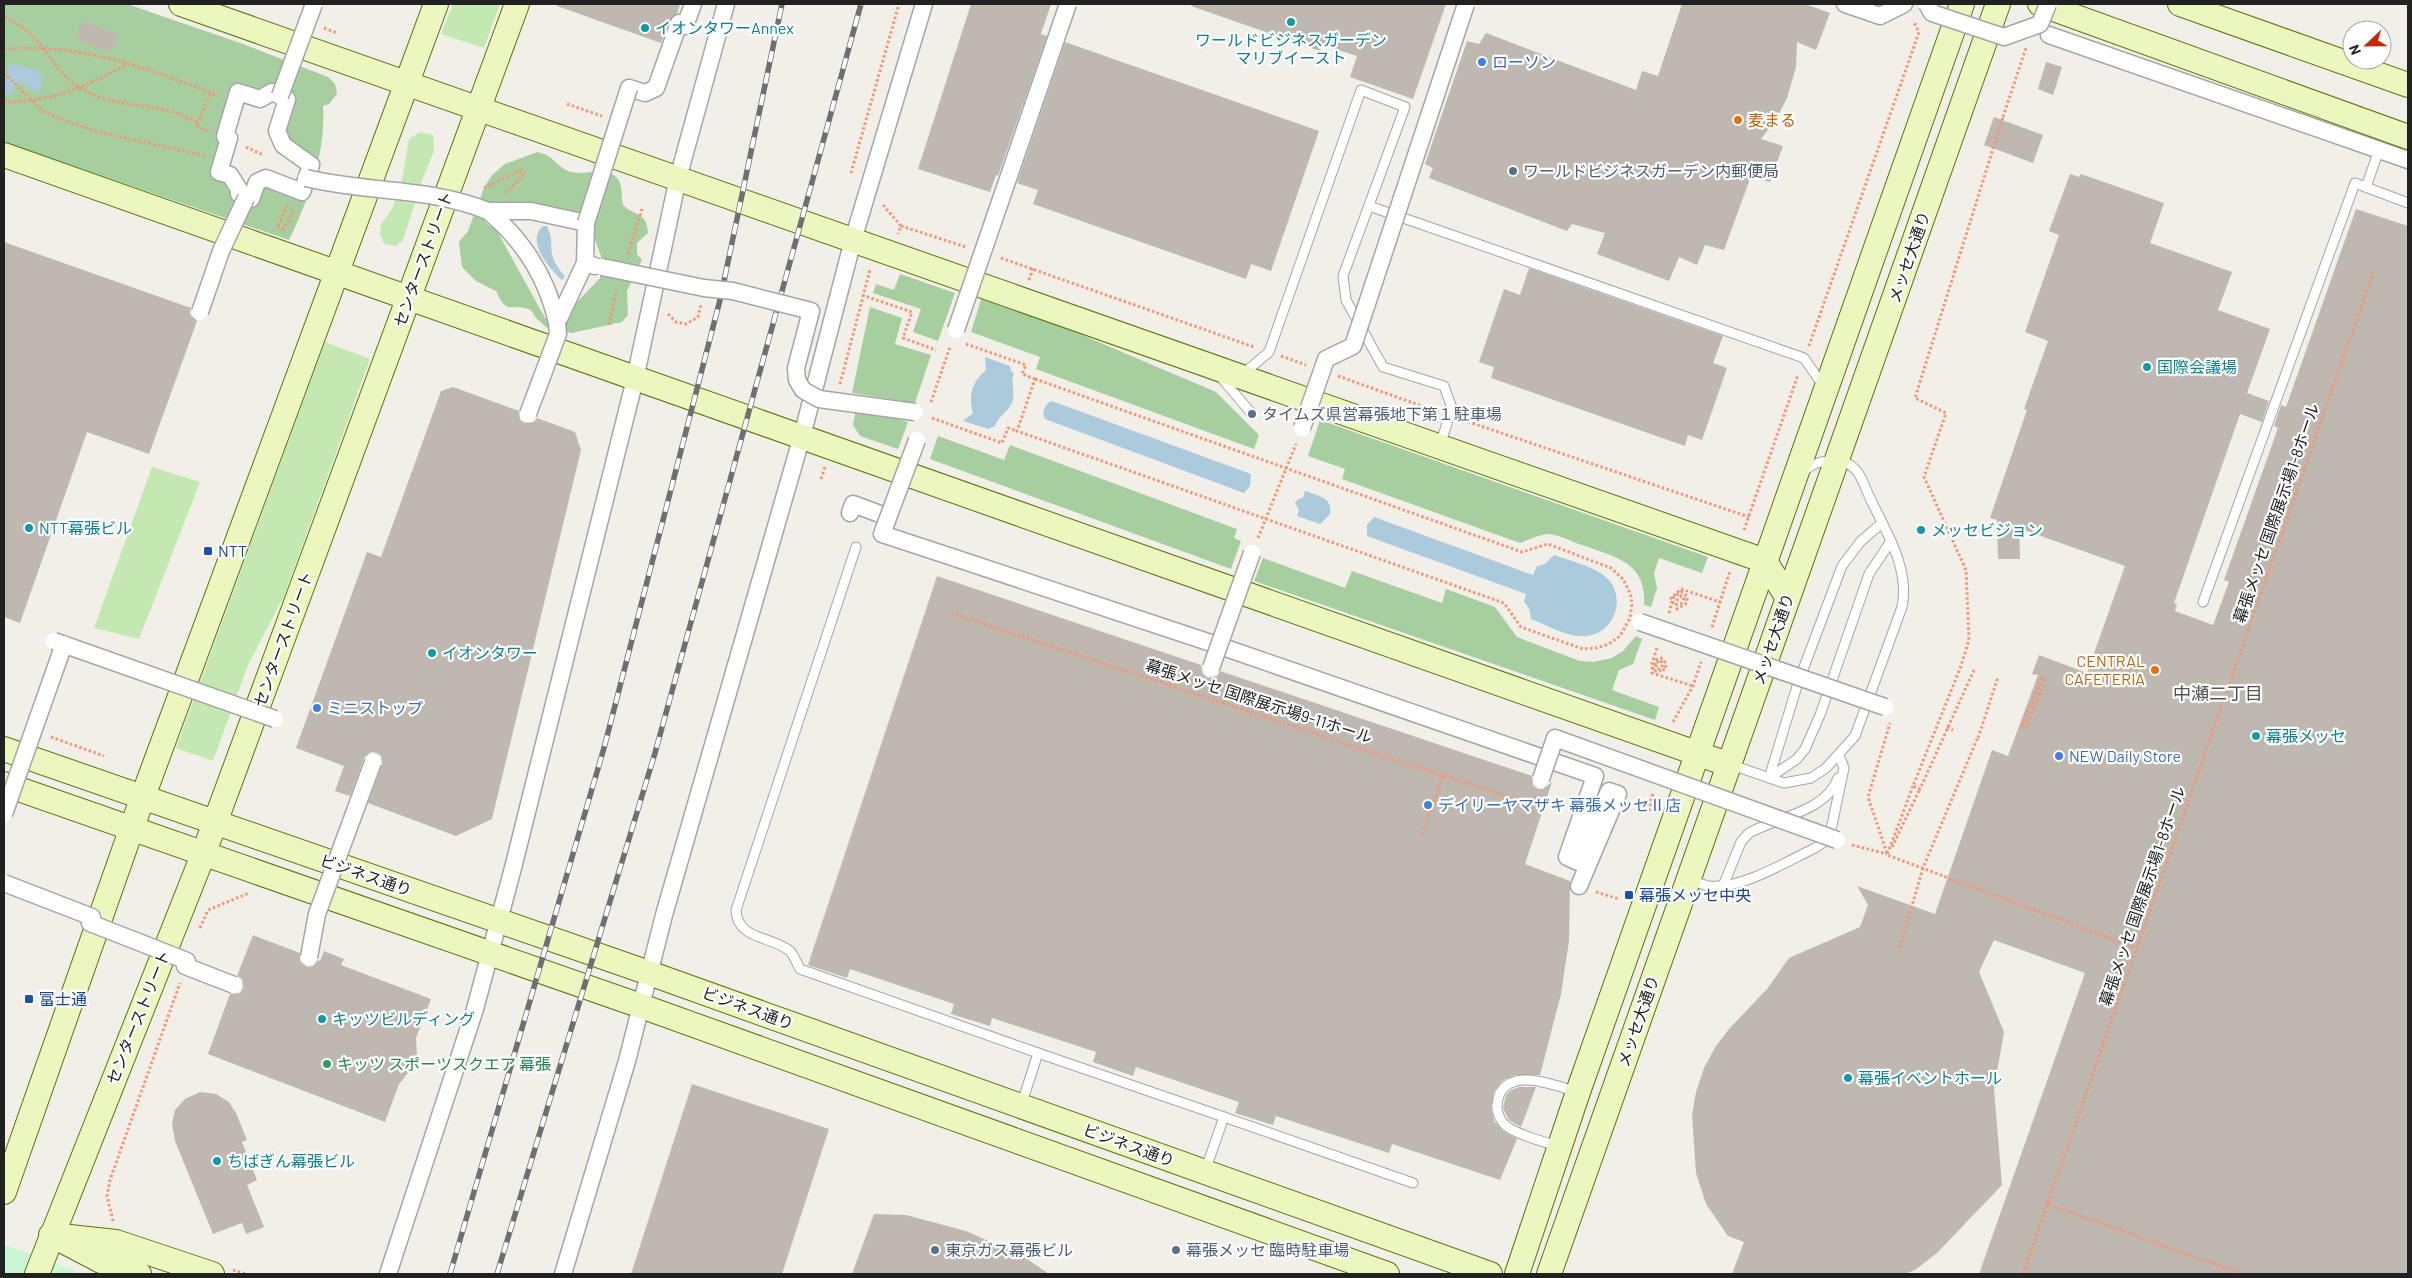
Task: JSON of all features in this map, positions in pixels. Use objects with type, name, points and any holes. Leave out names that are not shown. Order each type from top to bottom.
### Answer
[{"type":"street","points":[[181,4],[1765,560],[1787,598]]},
{"type":"street","points":[[280,96],[314,4]]},
{"type":"street","points":[[4,1192],[142,799],[436,4]]},
{"type":"street","name":"センターストリート","points":[[37,1272],[203,855],[517,4]]},
{"type":"street","points":[[557,323],[586,263],[586,223],[629,88],[645,93],[656,88],[678,23],[685,26],[693,4]]},
{"type":"street","points":[[388,1274],[472,1018],[490,954],[635,378],[678,178],[726,4]]},
{"type":"street","points":[[563,1274],[627,1062],[664,915],[802,436],[853,240],[924,4]]},
{"type":"street","points":[[954,334],[1068,4]]},
{"type":"street","points":[[1302,428],[1326,359],[1353,346],[1466,4]]},
{"type":"street","points":[[1846,4],[1880,16],[1908,11]]},
{"type":"street","points":[[1927,4],[1932,13],[2004,37],[2041,22],[2048,4]]},
{"type":"street","name":"メッセ大通り","points":[[1517,1274],[1578,1092],[1962,4]]},
{"type":"street","name":"メッセ大通り","points":[[1549,1274],[1998,4]]},
{"type":"street","points":[[2040,4],[2383,140],[2408,160]]},
{"type":"street","points":[[2180,4],[2408,85]]},
{"type":"street","points":[[2049,35],[2383,140],[2408,137]]},
{"type":"street","points":[[238,92],[260,99],[272,92],[286,99],[277,126],[278,136],[284,145],[311,165],[302,192],[266,178],[258,182],[251,199],[246,198],[239,194],[240,191],[230,174],[219,172],[229,138],[226,136],[234,103],[238,92]]},
{"type":"street","points":[[4,155],[1698,752],[1730,765]]},
{"type":"street","points":[[306,178],[362,189],[446,197],[463,201],[488,211],[531,212],[586,223]]},
{"type":"street","points":[[200,312],[221,251],[246,198]]},
{"type":"street","points":[[488,211],[513,234],[533,260],[548,290],[557,323],[558,334],[528,414]]},
{"type":"street","points":[[586,263],[703,294],[733,291],[811,311],[796,374],[800,386],[808,394],[819,399],[923,412]]},
{"type":"street","points":[[917,440],[882,534],[1220,646],[1595,776],[1567,857],[1578,862],[1609,791],[1618,794],[1579,886]]},
{"type":"street","points":[[850,513],[853,504],[888,516]]},
{"type":"street","points":[[1211,668],[1252,553]]},
{"type":"street","points":[[1640,622],[1885,707]]},
{"type":"street","points":[[4,814],[33,730],[59,642],[274,719]]},
{"type":"street","points":[[1540,779],[1555,738],[1837,840]]},
{"type":"street","name":"ビジネス通り","points":[[4,749],[142,799],[499,920],[1490,1274]]},
{"type":"street","points":[[309,957],[317,914],[373,762]]},
{"type":"street","points":[[4,784],[131,830],[640,1006],[1387,1274]]},
{"type":"street","points":[[4,883],[92,918],[90,923],[187,961],[185,966],[234,985]]},
{"type":"street","points":[[51,1235],[116,1242],[220,1272]]},
{"type":"street","points":[[51,1235],[100,1262],[139,1274]]},
{"type":"lane","points":[[1241,376],[1269,352],[1360,90],[1405,107],[1343,276],[1346,300],[1383,367],[1444,386],[1452,408],[1440,446]]},
{"type":"lane","points":[[2366,187],[2383,140]]},
{"type":"lane","points":[[2203,602],[2355,183],[2408,203]]},
{"type":"lane","points":[[1369,206],[1804,358],[1825,389]]},
{"type":"lane","points":[[1211,366],[1252,414]]},
{"type":"lane","points":[[1730,765],[1784,783],[1802,781],[1819,773],[1839,755],[1855,736],[1902,607],[1904,581],[1890,541],[1856,470],[1836,459],[1822,461],[1808,467],[1794,479]]},
{"type":"lane","points":[[1769,778],[1798,683],[1842,566],[1860,542],[1882,523]]},
{"type":"lane","points":[[1769,778],[1797,759],[1805,749],[1820,715],[1869,574],[1890,541]]},
{"type":"lane","points":[[856,548],[736,910],[736,917],[740,926],[748,932],[791,952],[800,969],[1412,1183]]},
{"type":"lane","points":[[1688,880],[1709,886],[1723,886],[1750,878],[1824,842],[1832,826],[1844,768],[1839,755]]},
{"type":"lane","points":[[1723,886],[1741,842],[1749,833],[1811,805],[1832,790],[1841,768],[1839,755]]},
{"type":"lane","points":[[1021,1106],[1038,1053]]},
{"type":"lane","points":[[1560,1147],[1508,1128],[1501,1120],[1496,1107],[1499,1095],[1506,1084],[1524,1079],[1544,1082],[1578,1092]]},
{"type":"lane","points":[[1204,1172],[1224,1117]]},
{"type":"path","points":[[851,176],[899,4]]},
{"type":"path","points":[[1711,630],[1804,358],[1919,32],[1908,11]]},
{"type":"path","points":[[4,18],[23,27],[45,48],[65,74],[80,87],[110,102],[167,110],[198,122]]},
{"type":"path","points":[[307,21],[341,34]]},
{"type":"path","points":[[1888,855],[1913,786],[1961,666],[1969,640],[1966,570],[1924,477],[1946,413],[1915,398],[2032,27]]},
{"type":"path","points":[[4,49],[60,49],[128,63],[189,84],[234,103]]},
{"type":"path","points":[[4,101],[29,99],[80,87],[106,77],[128,63]]},
{"type":"path","points":[[1907,67],[1913,68]]},
{"type":"path","points":[[4,73],[44,112],[99,132],[223,160]]},
{"type":"path","points":[[567,104],[617,122]]},
{"type":"path","points":[[261,161],[267,146]]},
{"type":"path","points":[[484,188],[521,170],[523,176],[503,196]]},
{"type":"path","points":[[292,199],[277,227],[284,229],[293,211]]},
{"type":"path","points":[[840,386],[869,270],[886,274],[901,226],[885,206],[865,201]]},
{"type":"path","points":[[626,259],[642,209]]},
{"type":"path","points":[[1029,280],[1033,268]]},
{"type":"path","name":"幕張メッセ 国際展示場1-8ホール","points":[[2023,1274],[2374,270]]},
{"type":"path","points":[[671,287],[667,312],[670,318],[679,323],[690,323],[698,318],[703,294]]},
{"type":"path","points":[[609,325],[618,291],[610,289]]},
{"type":"path","points":[[862,295],[912,312],[902,338],[936,350]]},
{"type":"path","points":[[954,334],[1026,365],[1022,374],[1035,379],[1522,552],[1548,544],[1606,566],[1619,574],[1630,592],[1632,608],[1627,625],[1620,636],[1603,646],[1590,649],[1576,648],[1521,627],[1504,604],[1008,428],[1002,443],[923,412],[954,334]]},
{"type":"path","points":[[1017,431],[1035,379]]},
{"type":"path","points":[[1367,397],[1370,388]]},
{"type":"path","points":[[1252,553],[1302,428]]},
{"type":"path","points":[[1674,598],[1681,592],[1687,596],[1687,603],[1677,609],[1676,601],[1681,596],[1684,598],[1681,604],[1674,605],[1671,598],[1681,589],[1720,602]]},
{"type":"path","name":"幕張メッセ 国際展示場9-11ホール","points":[[951,613],[1532,805],[1540,779]]},
{"type":"path","points":[[1651,666],[1654,671],[1660,671],[1663,664],[1660,660],[1656,663],[1656,668],[1665,670],[1666,664],[1661,658],[1656,660],[1654,666],[1652,672],[1693,686]]},
{"type":"path","points":[[1666,741],[1671,726],[1693,686],[1702,658]]},
{"type":"path","points":[[1888,855],[1906,821],[1974,670]]},
{"type":"path","points":[[2024,727],[2044,677]]},
{"type":"path","points":[[1900,947],[1924,868],[1978,738],[1998,678]]},
{"type":"path","points":[[1885,707],[1894,710],[1868,796],[1888,855]]},
{"type":"path","points":[[1947,727],[1953,730]]},
{"type":"path","points":[[33,730],[104,756]]},
{"type":"path","points":[[1422,835],[1443,776]]},
{"type":"path","points":[[1649,811],[1654,784]]},
{"type":"path","points":[[1913,786],[1920,789]]},
{"type":"path","points":[[1837,840],[1888,855],[2137,948]]},
{"type":"path","points":[[1579,886],[1619,899]]},
{"type":"path","points":[[198,933],[208,910],[252,891]]},
{"type":"path","points":[[115,1226],[107,1196],[110,1180],[193,969]]},
{"type":"path","points":[[2048,1204],[2242,1274]]},
{"type":"path","points":[[220,1272],[246,1274]]},
{"type":"green space","points":[[4,4],[127,4],[243,44],[328,77],[335,84],[337,94],[329,104],[323,106],[322,141],[315,175],[289,240],[4,142]],"holes":[[[238,92],[286,99],[283,145],[311,165],[301,192],[257,182],[240,191],[220,172]]]},
{"type":"green space","points":[[453,4],[500,4],[484,48],[441,34]]},
{"type":"green space","points":[[420,132],[433,135],[434,151],[423,178],[403,240],[396,246],[384,244],[380,234],[381,225],[393,207],[403,175],[409,139]]},
{"type":"green space","points":[[537,152],[551,158],[566,170],[572,172],[601,172],[613,175],[618,179],[623,205],[643,218],[648,233],[637,243],[637,254],[642,260],[627,291],[628,315],[622,322],[572,333],[546,327],[536,318],[531,310],[503,304],[496,291],[476,281],[462,267],[459,242],[468,231],[484,188],[492,175],[505,164]],"holes":[[[491,202],[519,207],[591,229],[601,256],[600,278],[557,323],[545,318],[497,231],[485,222]]]},
{"type":"green space","points":[[900,274],[955,293],[938,341],[913,332],[921,309],[873,293],[876,284],[894,290]]},
{"type":"green space","points":[[983,293],[1216,392],[1259,435],[1254,449],[1036,369],[1040,357],[971,332]]},
{"type":"green space","points":[[870,307],[902,318],[895,344],[931,355],[915,403],[852,393]]},
{"type":"green space","points":[[325,342],[370,359],[284,596],[248,665],[213,761],[176,748]]},
{"type":"green space","points":[[855,413],[891,417],[908,422],[898,449],[860,436],[853,425]]},
{"type":"green space","points":[[1320,420],[1708,557],[1702,573],[1659,558],[1654,573],[1657,588],[1651,607],[1644,605],[1644,591],[1640,579],[1634,570],[1626,563],[1606,553],[1549,534],[1520,543],[1342,479],[1345,469],[1308,456]]},
{"type":"green space","points":[[938,436],[1004,460],[1010,445],[1237,529],[1234,538],[1241,541],[1231,569],[930,459]]},
{"type":"green space","points":[[152,467],[200,482],[139,639],[94,628]]},
{"type":"green space","points":[[1263,558],[1345,588],[1352,571],[1442,603],[1446,589],[1495,607],[1517,637],[1580,661],[1593,662],[1612,658],[1623,651],[1636,636],[1642,639],[1633,664],[1619,670],[1612,690],[1659,707],[1655,720],[1254,581]]},
{"type":"green space","points":[[4,1244],[83,1274],[4,1274]]},
{"type":"water","points":[[12,63],[38,71],[42,77],[41,91],[33,91],[27,85],[16,82],[12,94],[4,94],[4,79],[11,79],[7,75],[8,66]]},
{"type":"water","points":[[543,226],[547,226],[550,233],[554,261],[565,276],[562,280],[551,269],[538,247],[538,232]]},
{"type":"water","points":[[985,357],[1010,366],[1011,371],[1014,373],[1012,380],[1012,404],[995,426],[988,429],[963,421],[973,413],[972,389],[977,379],[986,370]]},
{"type":"water","points":[[1052,401],[1251,474],[1250,486],[1244,493],[1045,419],[1043,414],[1044,408]]},
{"type":"water","points":[[1305,491],[1324,498],[1329,504],[1330,514],[1320,524],[1297,516],[1299,510],[1295,503],[1298,499],[1303,498]]},
{"type":"water","points":[[1374,517],[1533,575],[1537,566],[1545,564],[1554,555],[1589,567],[1602,574],[1613,586],[1617,605],[1614,614],[1604,629],[1596,634],[1579,636],[1558,630],[1531,619],[1529,608],[1524,602],[1526,594],[1367,536],[1367,525]]},
{"type":"building","name":"イオンタワーAnnex","points":[[557,4],[680,4],[677,14],[670,20],[661,43],[557,6]]},
{"type":"building","points":[[971,4],[1051,4],[1041,34],[1047,36],[998,176],[996,175],[990,192],[918,169]]},
{"type":"building","points":[[1192,4],[1446,4],[1413,99],[1350,77],[1357,56],[1322,45],[1320,51],[1191,6]]},
{"type":"building","points":[[1682,4],[1805,4],[1830,13],[1816,50],[1797,42],[1796,67],[1787,98],[1776,119],[1761,139],[1783,146],[1770,182],[1751,176],[1724,250],[1705,245],[1697,265],[1679,257],[1669,281],[1597,254],[1605,233],[1572,224],[1567,231],[1429,178],[1433,168],[1425,164],[1467,41],[1479,44],[1486,33],[1636,90],[1642,71],[1658,76]]},
{"type":"building","points":[[82,21],[118,34],[112,52],[76,40]]},
{"type":"building","points":[[1065,42],[1319,131],[1271,271],[1251,264],[1246,279],[1033,204],[1038,190],[1017,183]]},
{"type":"building","points":[[2046,62],[2062,67],[2053,95],[2038,89]]},
{"type":"building","points":[[1994,117],[2043,135],[2033,163],[1984,145]]},
{"type":"building","name":"幕張メッセ","points":[[2070,174],[2079,177],[2081,174],[2164,203],[2150,243],[2232,272],[2218,310],[2270,329],[2247,393],[2269,401],[2262,422],[2240,414],[2174,603],[2177,604],[2175,611],[2213,625],[2229,582],[2224,580],[2278,428],[2274,426],[2281,405],[2286,407],[2356,209],[2408,226],[2408,1274],[1979,1274],[2085,973],[1994,940],[1979,972],[2004,1032],[1994,1089],[2002,1185],[1937,1253],[1915,1270],[1905,1274],[1732,1274],[1744,1242],[1728,1236],[1706,1204],[1696,1173],[1692,1115],[1696,1092],[1704,1068],[1716,1046],[1729,1029],[1767,989],[1789,958],[1860,927],[1868,905],[1857,886],[1935,914],[1992,750],[2008,756],[2038,675],[2032,674],[2039,655],[2087,673],[2125,566],[2019,528],[2020,559],[1998,559],[1997,520],[1990,518],[2027,410],[2024,409],[2048,341],[2025,332],[2059,235],[2049,231]]},
{"type":"building","points":[[4,242],[191,308],[190,314],[197,321],[149,454],[87,432],[20,623],[4,617]]},
{"type":"building","points":[[1529,268],[1723,336],[1713,363],[1727,368],[1702,440],[1688,435],[1685,446],[1491,378],[1494,367],[1479,362],[1504,289],[1520,295]]},
{"type":"building","name":"イオンタワー","points":[[453,387],[519,411],[520,420],[525,423],[534,422],[537,418],[575,432],[581,450],[492,819],[456,836],[368,803],[382,765],[381,756],[377,753],[371,752],[364,758],[350,796],[335,791],[344,766],[296,748],[367,552],[381,557],[441,391]]},
{"type":"building","points":[[937,576],[1201,665],[1203,674],[1208,678],[1217,676],[1220,671],[1532,776],[1533,785],[1538,789],[1543,789],[1552,782],[1525,864],[1570,881],[1569,941],[1561,994],[1540,1075],[1515,1075],[1503,1080],[1494,1091],[1491,1108],[1494,1121],[1503,1131],[1517,1139],[1500,1180],[1392,1144],[1389,1153],[1276,1116],[1273,1125],[1235,1113],[1239,1102],[1136,1067],[1133,1076],[1093,1062],[1096,1052],[992,1018],[990,1026],[951,1014],[954,1004],[850,969],[847,978],[808,965]]},
{"type":"building","name":"キッツビルディング","points":[[253,935],[300,953],[300,961],[307,967],[313,966],[318,960],[320,961],[324,951],[344,959],[341,965],[431,999],[416,1038],[417,1055],[413,1067],[399,1084],[385,1122],[208,1054],[230,994],[240,993],[243,988],[242,979],[237,976]]},
{"type":"building","points":[[692,1084],[829,1129],[782,1274],[631,1274]]},
{"type":"building","points":[[1519,1087],[1536,1087],[1521,1127],[1509,1120],[1503,1108],[1506,1095],[1511,1090]]},
{"type":"building","name":"ちばぎん幕張ビル","points":[[200,1092],[216,1094],[229,1102],[236,1113],[247,1140],[242,1142],[257,1180],[247,1185],[264,1227],[246,1234],[242,1223],[213,1234],[175,1141],[172,1124],[175,1110],[185,1099]]},
{"type":"building","name":"東京ガス幕張ビル","points":[[874,1214],[906,1215],[966,1231],[1024,1257],[1049,1274],[852,1274]]},
{"type":"railway","points":[[450,1274],[604,748],[720,300],[782,4]]},
{"type":"railway","points":[[497,1274],[655,753],[861,4]]},
{"type":"place","name":"ワールドビジネスガーデン マリブイースト","points":[[1291,22]]},
{"type":"place","name":"イオンタワーAnnex","points":[[645,28]]},
{"type":"place","name":"ローソン","points":[[1482,62]]},
{"type":"place","name":"麦まる","points":[[1738,120]]},
{"type":"place","name":"ワールドビジネスガーデン内郵便局","points":[[1513,171]]},
{"type":"place","name":"国際会議場","points":[[2147,367]]},
{"type":"place","name":"タイムズ県営幕張地下第１駐車場","points":[[1252,414]]},
{"type":"place","name":"NTT幕張ビル","points":[[29,528]]},
{"type":"place","name":"メッセビジョン","points":[[1921,530]]},
{"type":"place","name":"NTT","points":[[208,551]]},
{"type":"place","name":"イオンタワー","points":[[432,653]]},
{"type":"place","name":"CENTRAL CAFETERIA","points":[[2155,670]]},
{"type":"place","name":"ミニストップ","points":[[317,708]]},
{"type":"place","name":"幕張メッセ","points":[[2256,736]]},
{"type":"place","name":"NEW Daily Store","points":[[2059,756]]},
{"type":"place","name":"デイリーヤマザキ 幕張メッセⅡ店","points":[[1428,805]]},
{"type":"place","name":"幕張メッセ中央","points":[[1629,895]]},
{"type":"place","name":"富士通","points":[[29,999]]},
{"type":"place","name":"キッツビルディング","points":[[322,1019]]},
{"type":"place","name":"キッツ スポーツスクエア 幕張","points":[[327,1064]]},
{"type":"place","name":"幕張イベントホール","points":[[1848,1078]]},
{"type":"place","name":"ちばぎん幕張ビル","points":[[217,1161]]},
{"type":"place","name":"東京ガス幕張ビル","points":[[935,1250]]},
{"type":"place","name":"幕張メッセ 臨時駐車場","points":[[1176,1250]]},
{"type":"district","name":"中瀬二丁目","points":[[2218,694]]}]
